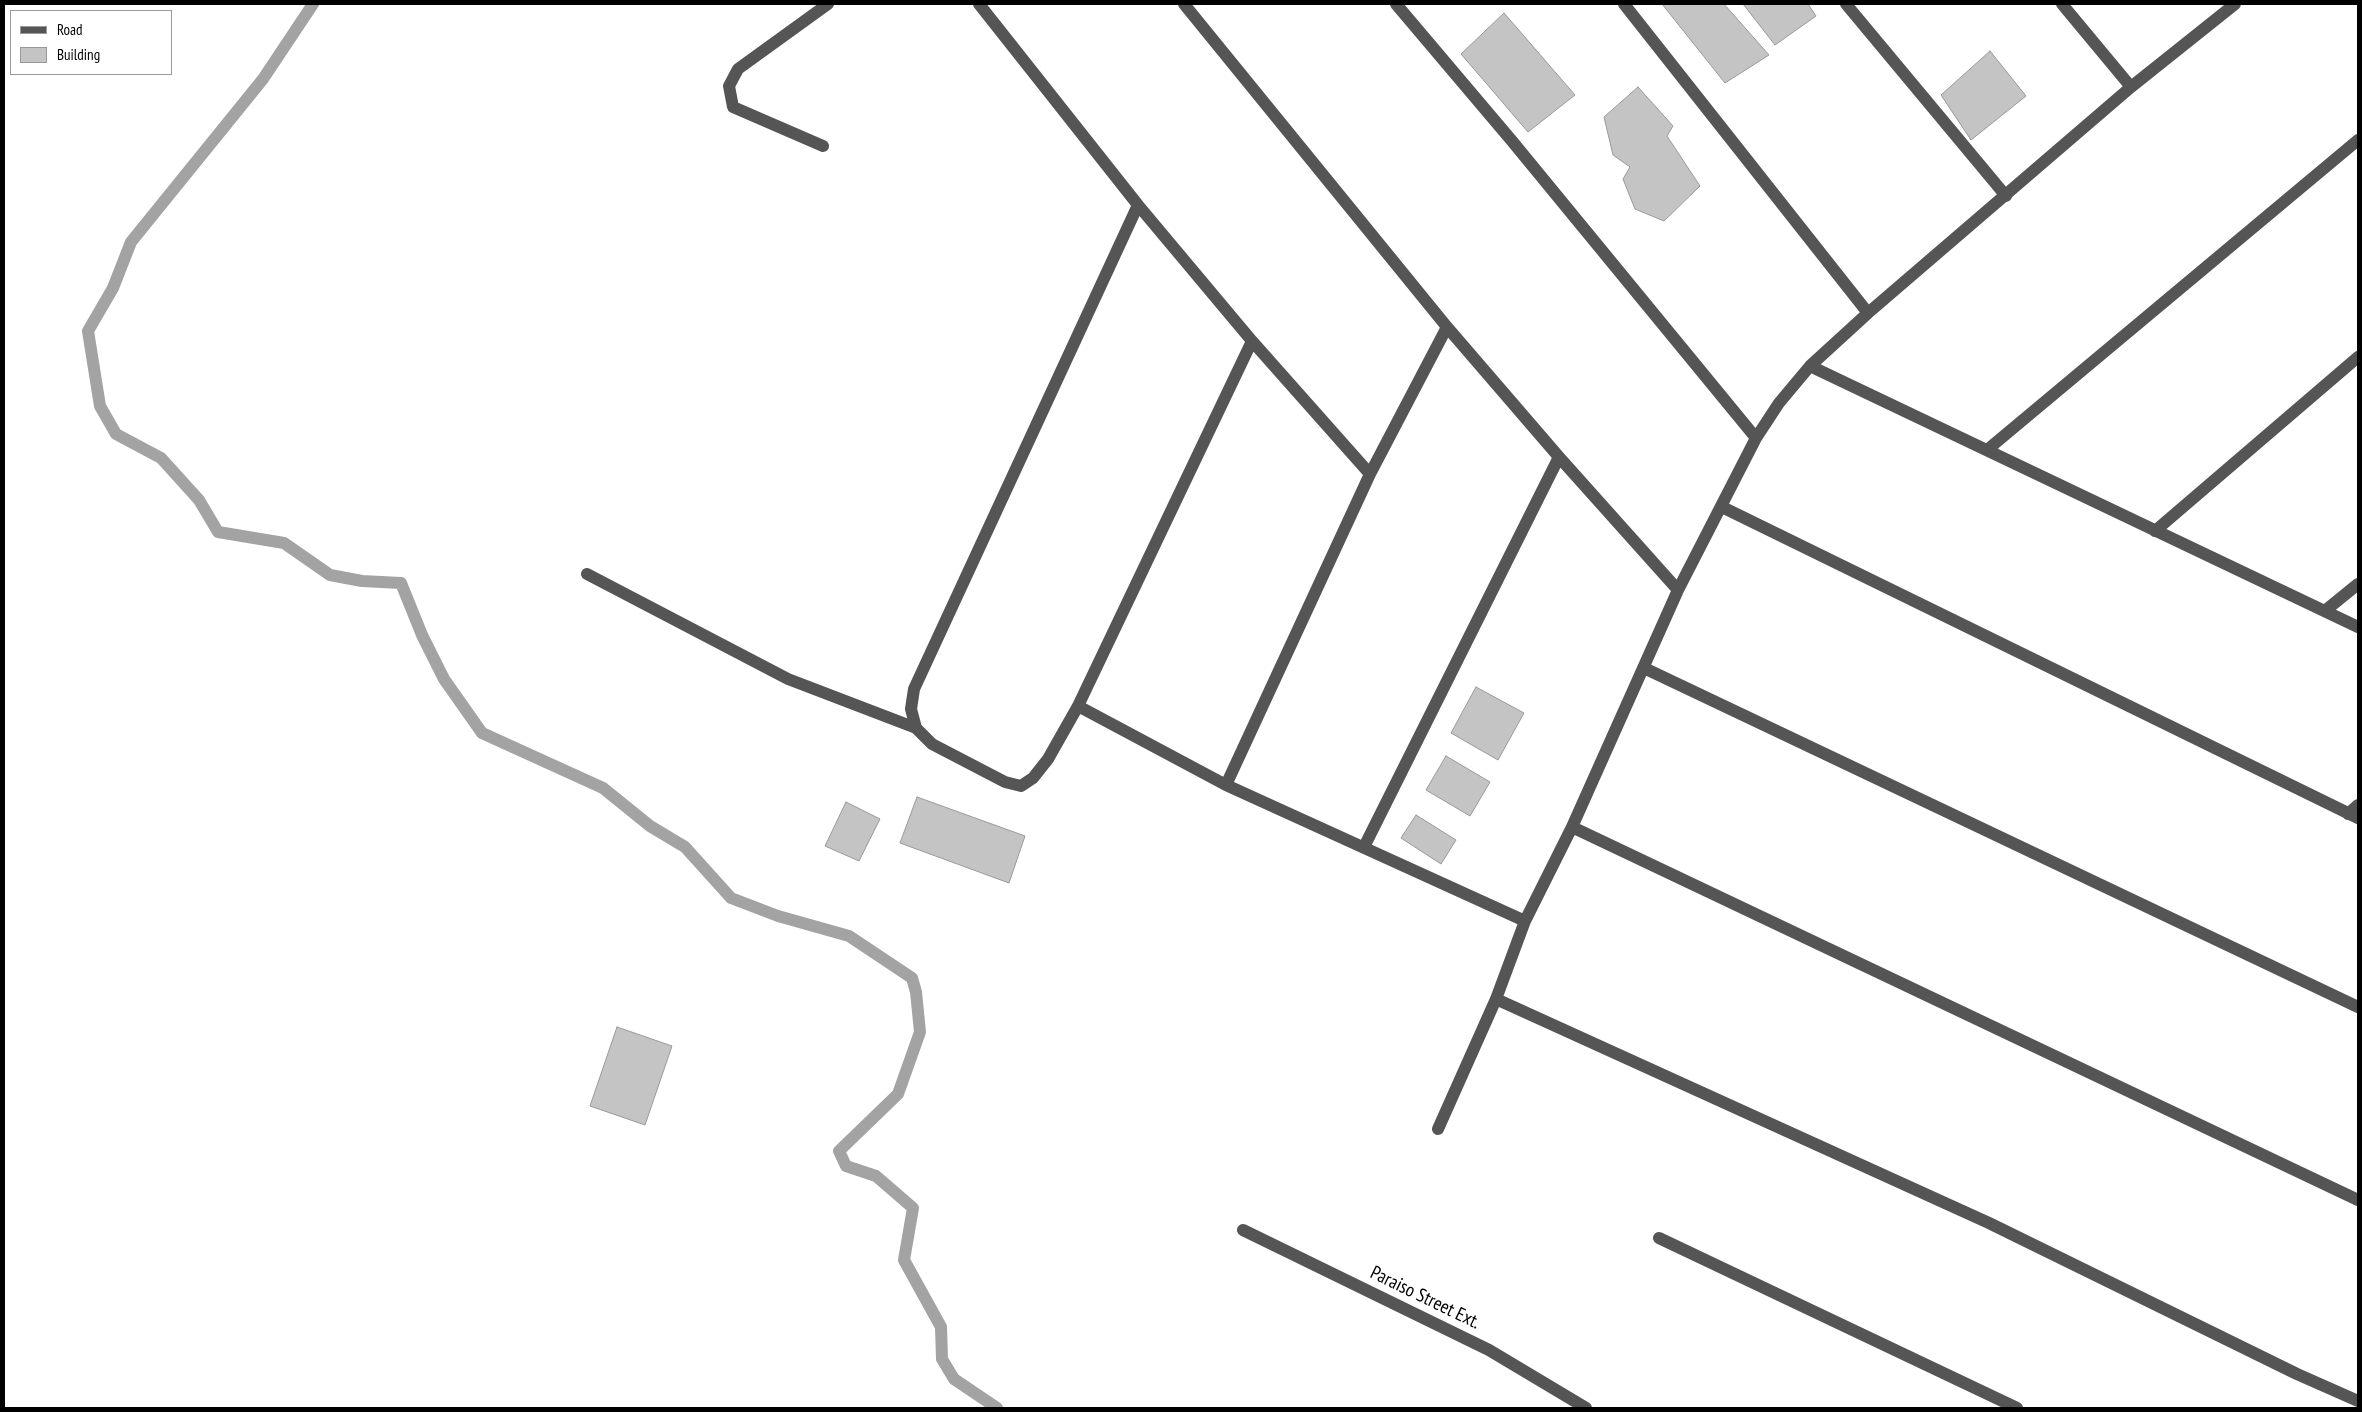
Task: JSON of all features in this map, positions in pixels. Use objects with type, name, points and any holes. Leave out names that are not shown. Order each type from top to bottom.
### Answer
[{"type":"street","points":[[823,146],[733,107],[729,86],[738,69],[828,4]]},
{"type":"street","points":[[979,4],[1138,206],[1252,341],[1370,474]]},
{"type":"street","points":[[1184,4],[1447,327],[1559,457],[1678,590]]},
{"type":"street","points":[[1396,4],[1512,141],[1756,438]]},
{"type":"street","points":[[1624,4],[1868,313]]},
{"type":"street","points":[[1846,4],[2006,196]]},
{"type":"street","points":[[2062,4],[2130,87]]},
{"type":"street","points":[[1438,1129],[1496,998],[1526,921],[1572,827],[1678,590],[1756,438],[1779,403],[1810,366],[1868,313],[2006,196],[2130,87],[2235,4]]},
{"type":"street","points":[[1986,450],[2358,140]]},
{"type":"street","points":[[916,728],[911,709],[914,689],[1138,206]]},
{"type":"street","points":[[1226,784],[1370,474],[1447,327]]},
{"type":"street","points":[[587,574],[788,679],[916,728],[932,744],[1005,782],[1021,786],[1033,778],[1048,759],[1078,706],[1252,341]]},
{"type":"street","points":[[2155,531],[2358,357]]},
{"type":"street","points":[[1810,366],[2155,531],[2326,610],[2358,627]]},
{"type":"street","points":[[1364,847],[1559,457]]},
{"type":"street","points":[[1722,507],[2353,816],[2358,805]]},
{"type":"street","points":[[2326,610],[2358,584]]},
{"type":"street","points":[[1644,668],[2358,1007]]},
{"type":"street","points":[[1078,706],[1226,784],[1526,921]]},
{"type":"street","points":[[1572,827],[2358,1200]]},
{"type":"street","points":[[1496,998],[1989,1223],[2288,1369],[2358,1401]]},
{"type":"street","name":"Paraiso Street Ext.","points":[[1242,1230],[1489,1350],[1586,1408]]},
{"type":"street","points":[[1659,1238],[2017,1408]]},
{"type":"building","points":[[1662,4],[1724,4],[1769,55],[1725,83]]},
{"type":"building","points":[[1743,4],[1808,4],[1816,16],[1775,45]]},
{"type":"building","points":[[1504,13],[1575,95],[1528,132],[1461,54]]},
{"type":"building","points":[[1990,51],[2026,96],[1971,140],[1941,95]]},
{"type":"building","points":[[1638,87],[1673,126],[1667,136],[1700,186],[1664,221],[1635,209],[1623,179],[1630,167],[1613,155],[1604,117]]},
{"type":"building","points":[[1476,687],[1524,713],[1498,760],[1451,733]]},
{"type":"building","points":[[1446,756],[1490,782],[1470,816],[1426,790]]},
{"type":"building","points":[[917,797],[1025,836],[1009,883],[900,843]]},
{"type":"building","points":[[846,802],[880,819],[859,861],[825,846]]},
{"type":"building","points":[[1416,815],[1456,840],[1441,864],[1401,838]]},
{"type":"building","points":[[617,1027],[672,1046],[645,1125],[590,1106]]},
{"type":"waterway","points":[[313,4],[263,79],[131,242],[113,288],[88,331],[100,406],[116,434],[161,458],[199,500],[218,532],[284,543],[330,575],[362,581],[401,583],[422,635],[444,679],[482,733],[603,788],[650,826],[685,847],[731,898],[778,916],[849,936],[912,978],[916,992],[920,1032],[898,1094],[839,1151],[846,1166],[876,1176],[913,1208],[904,1260],[941,1327],[942,1359],[954,1379],[997,1408]]}]
